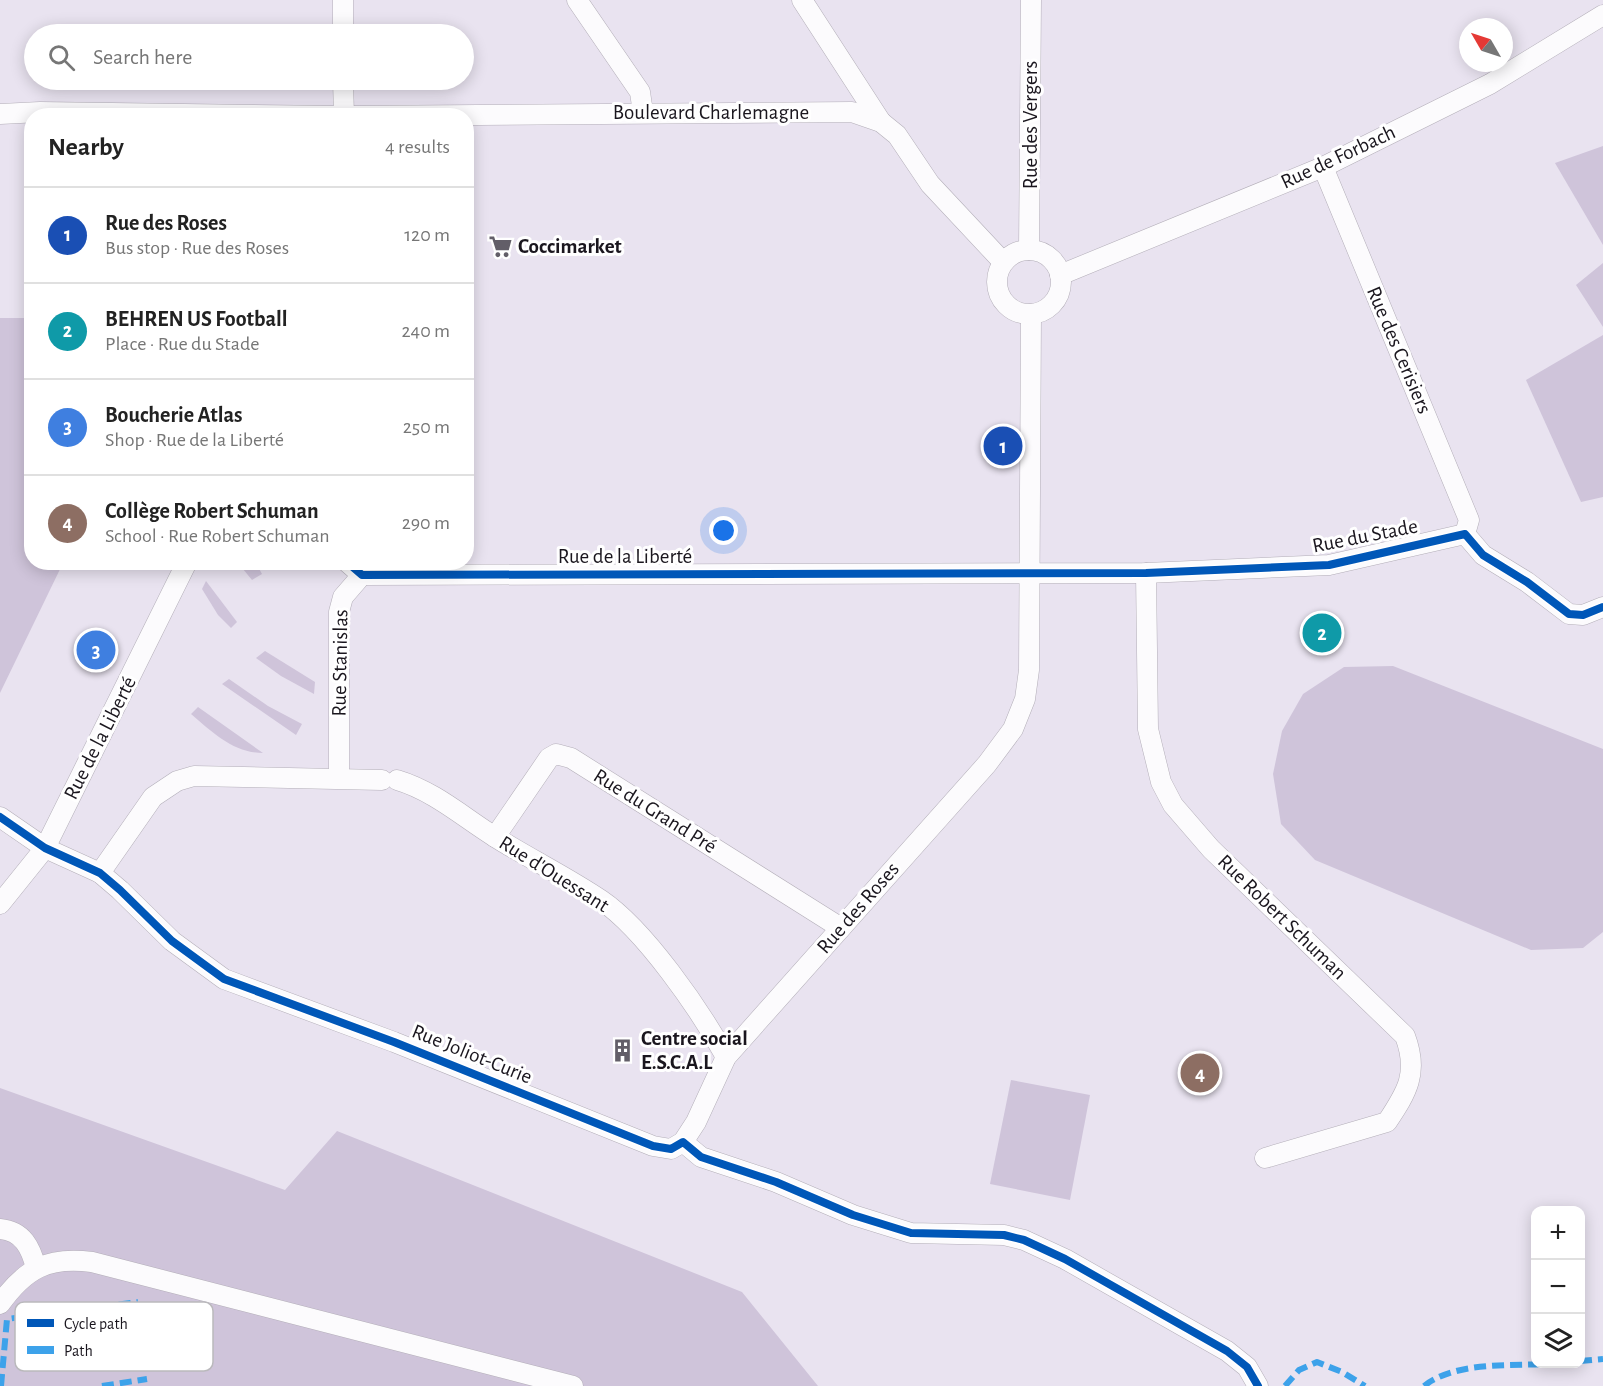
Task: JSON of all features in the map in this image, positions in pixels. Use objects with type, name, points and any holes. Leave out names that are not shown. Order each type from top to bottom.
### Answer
[{"type":"street","points":[[343,0],[343,24]]},
{"type":"street","points":[[577,0],[640,92],[643,113]]},
{"type":"street","points":[[802,0],[881,122]]},
{"type":"street","name":"Rue des Vergers","points":[[1029,250],[1031,0]]},
{"type":"street","name":"Rue de Forbach","points":[[1060,275],[1323,167],[1490,84],[1603,15]]},
{"type":"street","points":[[343,90],[344,108]]},
{"type":"street","name":"Boulevard Charlemagne","points":[[474,115],[852,112],[881,122],[897,135],[930,184],[1004,262]]},
{"type":"street","points":[[0,114],[24,113]]},
{"type":"street","name":"Rue des Cerisiers","points":[[1323,167],[1470,520],[1465,534]]},
{"type":"street","points":[[1029,250],[1047,255],[1055,263],[1060,275],[1061,287],[1057,298],[1046,310],[1031,314],[1017,312],[1002,301],[997,276],[1004,262],[1015,253],[1029,250]]},
{"type":"street","name":"Rue des Roses","points":[[683,1142],[696,1122],[726,1057],[987,764],[1013,729],[1025,699],[1029,670],[1032,571],[1031,314]]},
{"type":"street","points":[[1465,534],[1483,555],[1527,582],[1569,614],[1583,615],[1603,607]]},
{"type":"street","name":"Rue du Stade","points":[[1032,571],[1146,573],[1329,565],[1465,534]]},
{"type":"street","name":"Rue de la Liberté","points":[[474,569],[1032,571]]},
{"type":"street","name":"Rue de la Liberté","points":[[0,904],[45,848],[183,570]]},
{"type":"street","name":"Rue Stanislas","points":[[339,777],[339,612],[354,570]]},
{"type":"street","name":"Rue Robert Schuman","points":[[1146,573],[1148,729],[1161,782],[1173,805],[1211,849],[1406,1036],[1412,1054],[1409,1089],[1387,1122],[1265,1158]]},
{"type":"street","name":"Rue du Grand Pré","points":[[495,837],[549,758],[556,754],[571,758],[841,928]]},
{"type":"street","name":"Rue d'Ouessant","points":[[100,873],[153,797],[177,781],[194,776],[339,777],[390,780],[420,787],[495,837],[603,902],[639,935],[709,1026],[726,1057]]},
{"type":"street","name":"Rue Joliot-Curie","points":[[0,817],[45,848],[100,873],[172,941],[224,979],[394,1042],[653,1146],[671,1149],[683,1142]]},
{"type":"street","points":[[683,1142],[701,1157],[776,1182],[853,1215],[911,1233],[1004,1234],[1024,1240],[1065,1259],[1227,1351],[1247,1367],[1258,1386]]},
{"type":"street","points":[[0,1229],[20,1236],[30,1245],[36,1268]]},
{"type":"street","points":[[0,1304],[15,1283],[36,1268],[74,1259],[573,1386]]},
{"type":"shaded area","points":[[1603,146],[1603,245],[1555,163]]},
{"type":"shaded area","points":[[1603,263],[1603,327],[1576,285]]},
{"type":"shaded area","points":[[0,318],[24,318],[24,570],[60,570],[0,693]]},
{"type":"shaded area","points":[[1603,335],[1603,497],[1581,502],[1526,380]]},
{"type":"shaded area","points":[[244,570],[260,570],[262,574],[252,580]]},
{"type":"shaded area","points":[[206,581],[237,622],[231,628],[218,615],[202,589]]},
{"type":"shaded area","points":[[265,651],[315,682],[314,694],[281,676],[256,658]]},
{"type":"shaded area","points":[[1393,666],[1603,749],[1603,932],[1583,948],[1531,950],[1315,860],[1281,824],[1273,774],[1282,731],[1303,694],[1344,667]]},
{"type":"shaded area","points":[[229,679],[268,706],[302,724],[296,735],[222,684]]},
{"type":"shaded area","points":[[198,707],[263,753],[243,750],[224,741],[191,714]]},
{"type":"shaded area","points":[[1011,1080],[1090,1095],[1070,1200],[990,1184]]},
{"type":"shaded area","points":[[0,1088],[285,1190],[337,1131],[742,1292],[818,1386],[0,1386]]},
{"type":"marked path","points":[[1,1386],[7,1319],[15,1318]]},
{"type":"marked path","points":[[1585,1361],[1603,1359]]},
{"type":"marked path","points":[[1285,1386],[1299,1370],[1317,1362],[1342,1372],[1365,1386]]},
{"type":"marked path","points":[[1424,1386],[1436,1378],[1465,1369],[1531,1365]]},
{"type":"marked path","points":[[102,1386],[147,1379]]},
{"type":"cycle path","points":[[356,570],[362,575],[1146,573],[1329,565],[1465,534],[1483,555],[1527,582],[1569,614],[1583,615],[1603,607]]},
{"type":"cycle path","points":[[0,817],[45,848],[100,873],[172,941],[224,979],[394,1042],[653,1146],[671,1149],[683,1142],[701,1157],[776,1182],[853,1215],[911,1233],[1004,1235],[1024,1240],[1065,1259],[1227,1351],[1247,1367],[1258,1386]]},
{"type":"place","name":"Coccimarket","points":[[500,246]]},
{"type":"place","name":"Rue des Roses","points":[[1003,446]]},
{"type":"place","name":"BEHREN US Football","points":[[1322,633]]},
{"type":"place","name":"Boucherie Atlas","points":[[96,650]]},
{"type":"place","name":"Centre social E.S.C.A.L","points":[[623,1050]]},
{"type":"place","name":"Collège Robert Schuman","points":[[1200,1073]]}]
